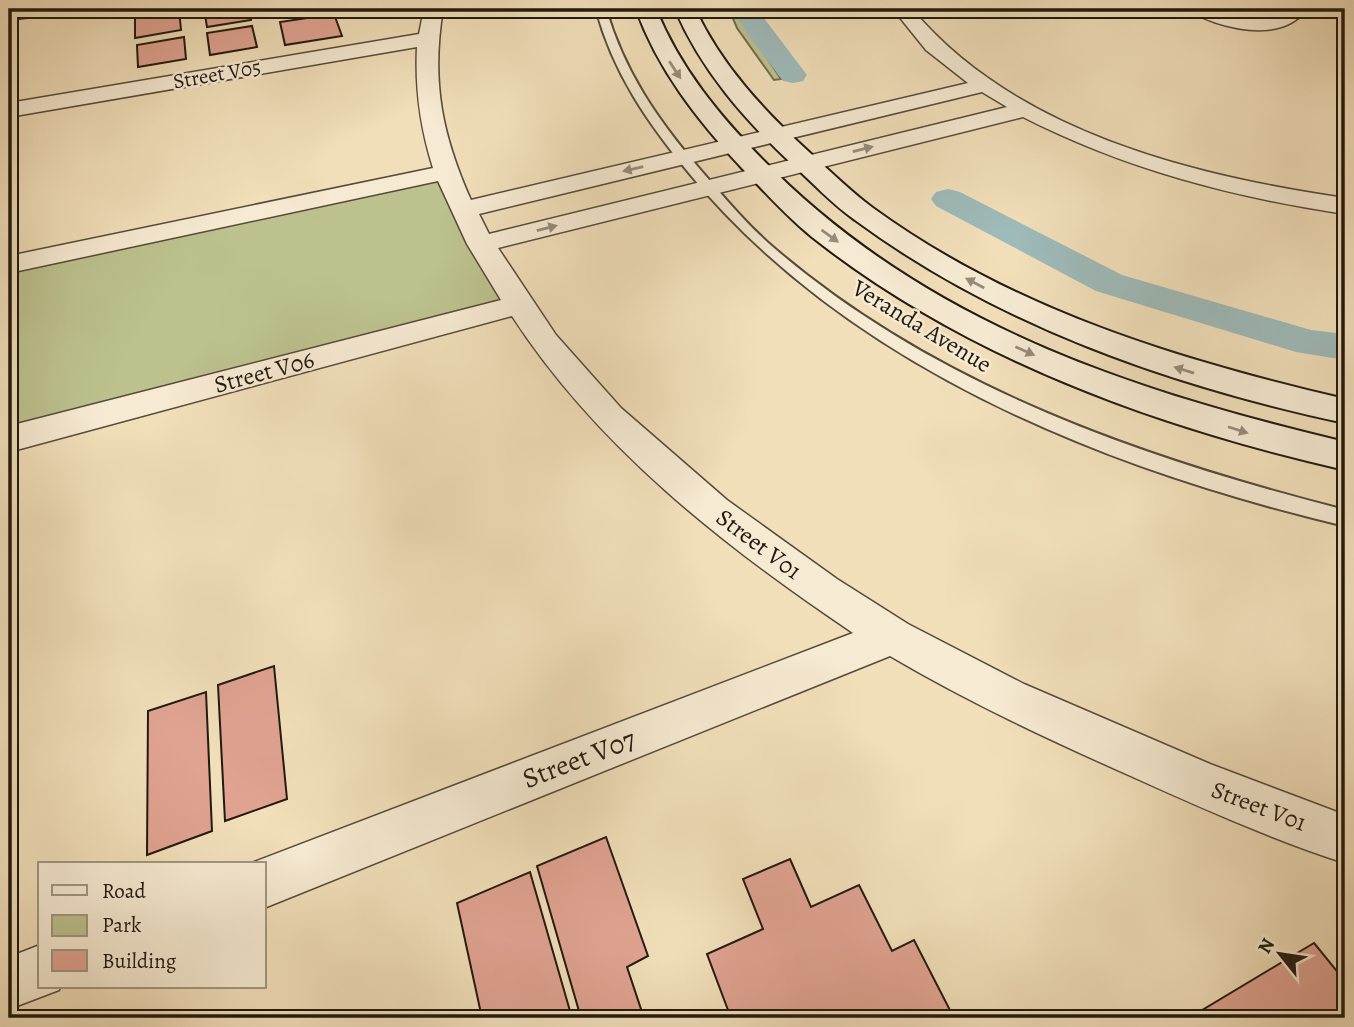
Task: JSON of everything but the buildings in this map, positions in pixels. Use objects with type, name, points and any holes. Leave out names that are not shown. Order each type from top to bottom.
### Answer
[{"type":"street","points":[[9,14],[46,9]]},
{"type":"street","points":[[646,9],[654,35],[673,68],[701,108],[734,145],[821,230],[924,300],[993,337],[1147,401],[1260,437],[1345,456]]},
{"type":"street","points":[[685,9],[694,31],[714,62],[743,100],[776,135],[863,213],[961,276],[1022,308],[1161,363],[1260,393],[1345,411]]},
{"type":"street","points":[[902,9],[933,45],[986,85],[1023,110],[1082,137],[1163,168],[1296,200],[1345,206]]},
{"type":"street","points":[[1200,9],[1243,24],[1270,24],[1289,18],[1297,9]]},
{"type":"street","name":"Street V05","points":[[9,110],[430,24]]},
{"type":"street","name":"Street V01","points":[[430,24],[426,103],[447,172],[481,244],[519,306],[553,354],[606,412],[669,474],[776,560],[893,636],[1041,714],[1261,810],[1345,839]]},
{"type":"street","points":[[463,209],[986,85]]},
{"type":"street","points":[[481,244],[1023,110]]},
{"type":"street","points":[[9,265],[447,172]]},
{"type":"street","name":"Street V06","points":[[9,439],[519,306]]},
{"type":"street","name":"Street V07","points":[[266,882],[893,636]]},
{"type":"street","points":[[9,983],[38,972]]},
{"type":"lane","name":"Veranda Avenue","points":[[601,9],[608,41],[625,76],[651,118],[682,158],[770,251],[880,332],[957,377],[1130,453],[1260,497],[1345,518]]},
{"type":"green space","points":[[729,9],[735,9],[781,79],[774,80],[737,28]]},
{"type":"green space","points":[[1200,9],[1297,9],[1276,22],[1250,24]]},
{"type":"green space","points":[[447,172],[519,305],[9,439],[9,265]]},
{"type":"waterway","points":[[745,9],[755,27],[793,75]]},
{"type":"waterway","points":[[948,199],[1109,283],[1310,343],[1345,347]]}]
